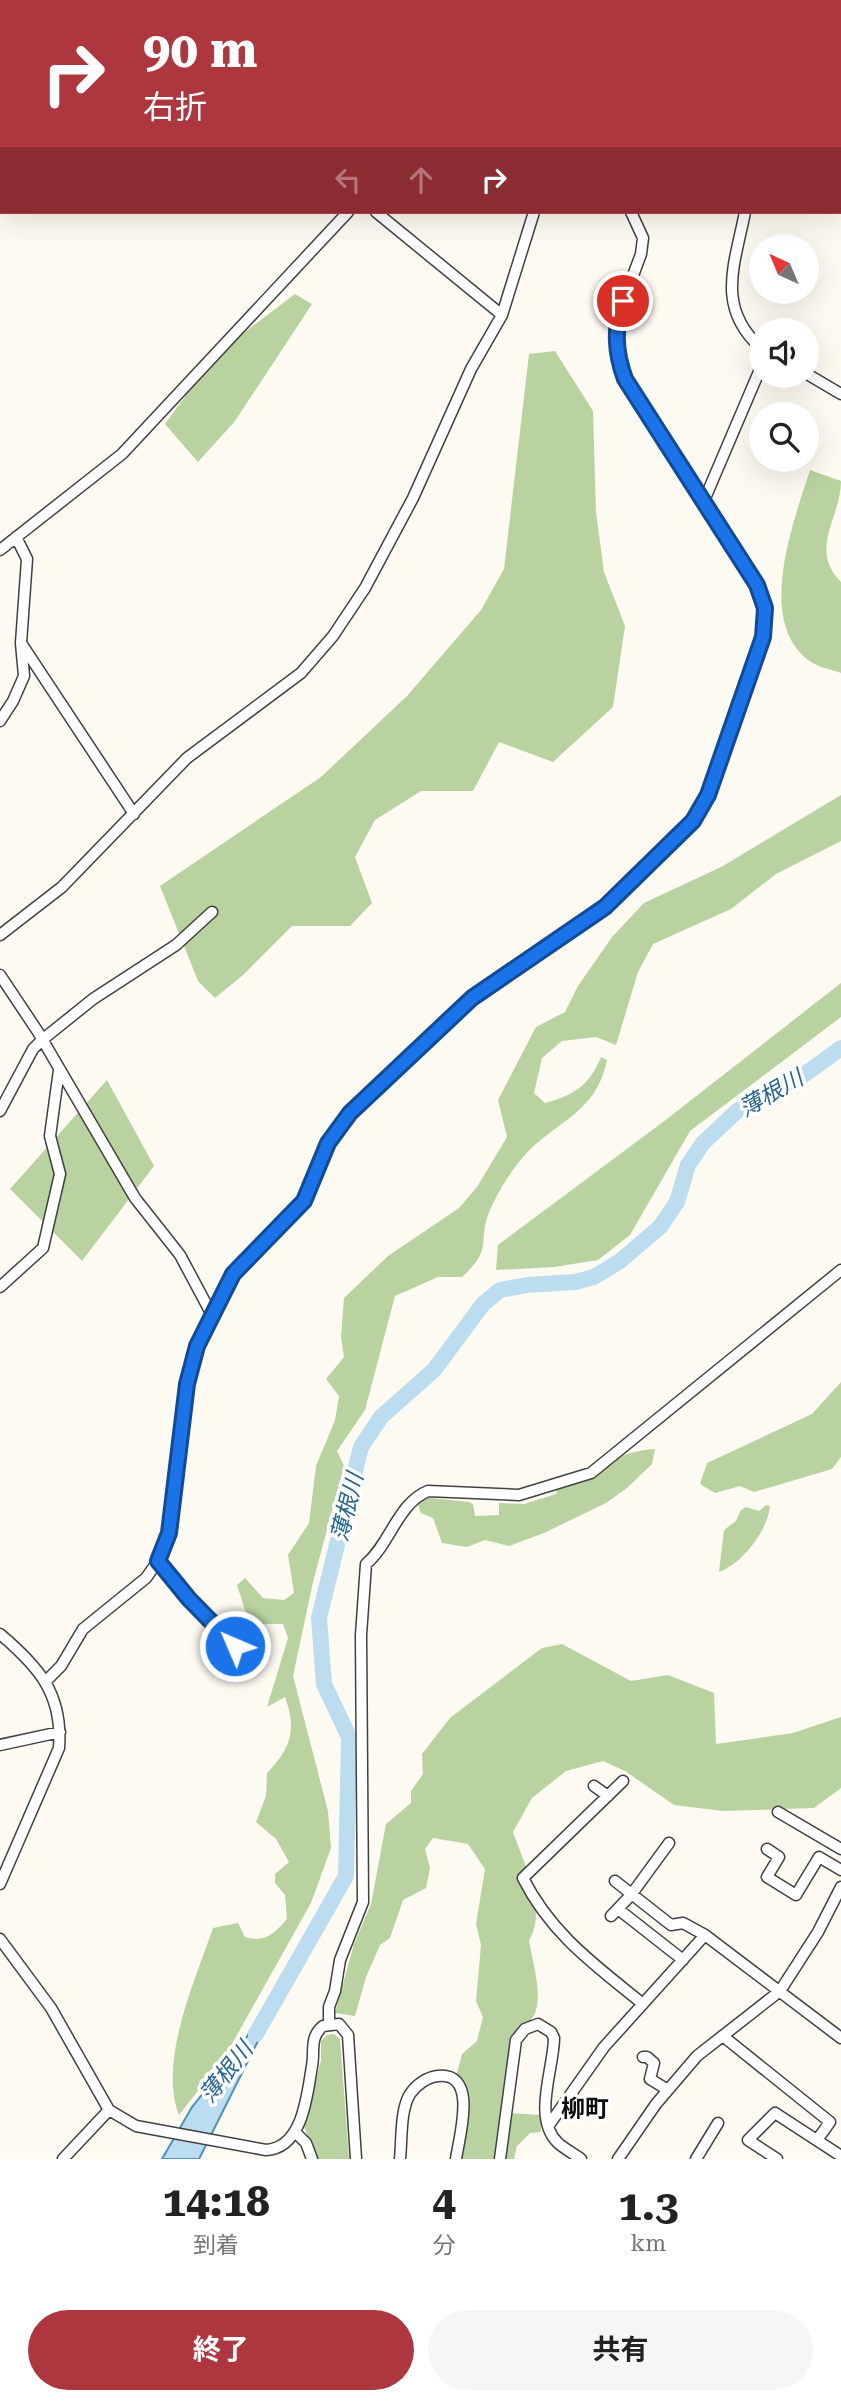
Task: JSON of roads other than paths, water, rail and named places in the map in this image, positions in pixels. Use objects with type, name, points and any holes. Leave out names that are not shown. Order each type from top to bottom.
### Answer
[{"type":"street","points":[[0,550],[122,454],[346,214]]},
{"type":"street","points":[[378,214],[502,315]]},
{"type":"street","points":[[0,935],[62,887],[187,758],[301,673],[333,636],[377,565],[413,498],[471,369],[502,315],[533,214]]},
{"type":"street","points":[[47,1680],[61,1667],[83,1629],[146,1578],[158,1561],[169,1533],[187,1384],[197,1346],[211,1313],[240,1266],[304,1201],[328,1143],[350,1113],[472,998],[605,907],[693,821],[701,809],[740,705],[766,621],[762,595],[757,585],[625,379],[617,358],[618,316],[641,254],[643,238],[632,214]]},
{"type":"street","points":[[745,214],[731,284],[732,298],[741,328],[749,336]]},
{"type":"street","points":[[819,381],[841,394]]},
{"type":"street","points":[[703,503],[752,388]]},
{"type":"street","points":[[0,721],[24,676],[21,643],[27,559],[16,537]]},
{"type":"street","points":[[21,643],[134,814]]},
{"type":"street","points":[[0,1111],[33,1049],[42,1040],[93,999],[176,945],[212,912]]},
{"type":"street","points":[[0,975],[42,1040],[135,1198],[180,1255],[211,1313]]},
{"type":"street","points":[[0,1287],[43,1248],[60,1174],[50,1136],[60,1070]]},
{"type":"street","points":[[329,2023],[329,2007],[335,1992],[340,1960],[363,1902],[362,1635],[366,1564],[378,1554],[400,1517],[418,1495],[428,1491],[519,1495],[591,1473],[841,1270]]},
{"type":"street","points":[[158,1561],[189,1599],[235,1646]]},
{"type":"street","points":[[0,1634],[47,1680],[60,1731],[58,1748],[0,1884]]},
{"type":"street","points":[[0,1745],[60,1731]]},
{"type":"street","points":[[623,1782],[523,1878],[539,1910],[643,2004]]},
{"type":"street","points":[[594,1786],[608,1796]]},
{"type":"street","points":[[779,1812],[841,1849]]},
{"type":"street","points":[[669,1843],[631,1895],[614,1912],[683,1960]]},
{"type":"street","points":[[767,1849],[779,1857],[767,1877],[796,1895],[819,1857],[841,1870]]},
{"type":"street","points":[[615,1881],[671,1925],[683,1923],[705,1935],[841,2038]]},
{"type":"street","points":[[618,2159],[696,2056],[724,2037],[780,1991],[818,1933],[841,1887]]},
{"type":"street","points":[[549,2125],[604,2047],[705,1935]]},
{"type":"street","points":[[0,1939],[51,2008],[109,2110],[136,2126],[258,2149],[280,2147],[296,2133],[313,2062],[313,2040],[319,2029],[329,2023],[339,2024],[348,2035],[356,2159]]},
{"type":"street","points":[[500,2159],[516,2040],[525,2029],[538,2024],[551,2032],[554,2038],[547,2089],[549,2125],[559,2143],[582,2159]]},
{"type":"street","points":[[724,2037],[830,2122],[817,2140]]},
{"type":"street","points":[[643,2057],[654,2063],[650,2079],[668,2090]]},
{"type":"street","points":[[400,2159],[410,2095],[421,2083],[437,2076],[453,2080],[459,2085],[464,2098],[456,2159]]},
{"type":"street","points":[[63,2159],[109,2110]]},
{"type":"street","points":[[778,2159],[748,2140],[775,2113],[841,2156]]},
{"type":"street","points":[[696,2159],[718,2123]]},
{"type":"street","points":[[296,2133],[306,2143],[312,2159]]},
{"type":"water","points":[[263,2009],[268,2021],[199,2159],[162,2159],[192,2107],[242,2045]]},
{"type":"waterway","name":"薄根川","points":[[256,2034],[346,1876],[349,1737],[324,1684],[319,1618],[361,1447],[381,1417],[434,1370],[483,1304],[500,1290],[527,1285],[575,1282],[594,1277],[620,1261],[660,1227],[677,1202],[688,1165],[703,1143],[737,1111],[767,1092],[801,1077],[841,1048]]},
{"type":"district","name":"柳町","points":[[585,2109]]}]
